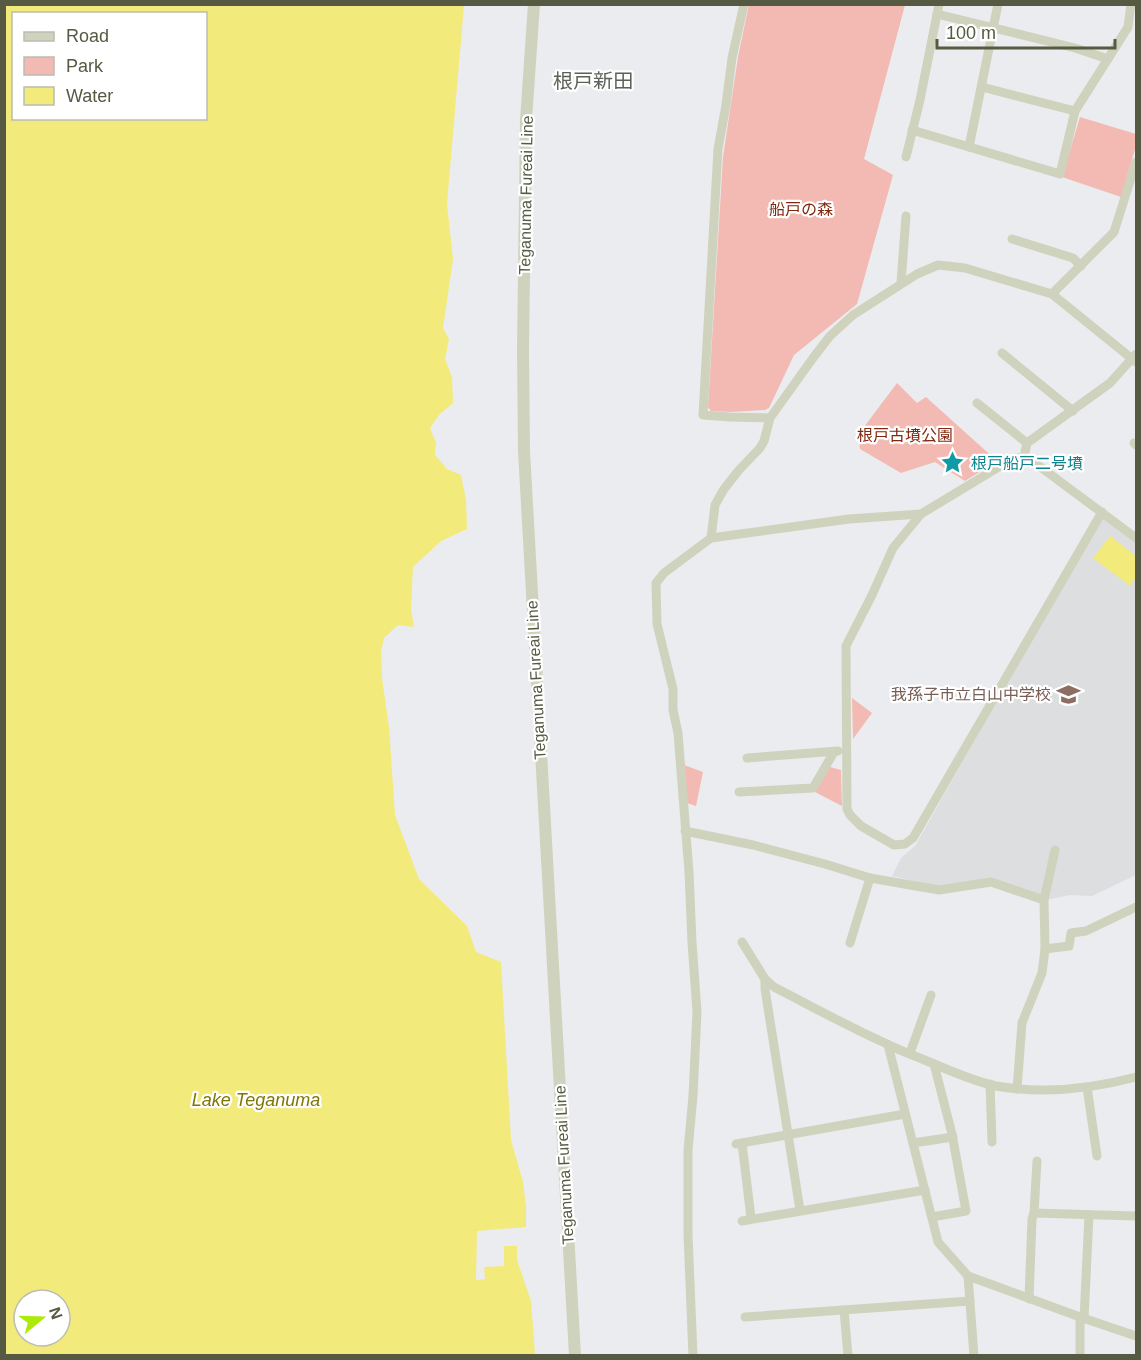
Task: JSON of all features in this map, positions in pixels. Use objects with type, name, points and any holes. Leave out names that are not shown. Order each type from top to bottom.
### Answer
[{"type":"street","name":"Teganuma Fureai Line","points":[[534,4],[526,120],[524,451],[575,1356]]},
{"type":"street","points":[[744,4],[732,58],[718,149],[703,415],[770,418]]},
{"type":"street","points":[[969,147],[998,4]]},
{"type":"street","points":[[912,129],[1060,174],[1075,111],[1128,27],[1131,4]]},
{"type":"street","points":[[906,158],[938,9],[994,28],[1076,48],[1108,59]]},
{"type":"street","points":[[982,87],[1075,111]]},
{"type":"street","points":[[1053,294],[1114,232],[1137,162]]},
{"type":"street","points":[[901,283],[906,216]]},
{"type":"street","points":[[1012,239],[1073,258],[1081,266]]},
{"type":"street","points":[[711,538],[715,505],[719,496],[760,448],[770,418],[830,336],[853,315],[901,283],[938,265],[965,268],[1053,294],[1135,359],[1110,383],[1027,443],[1024,457]]},
{"type":"street","points":[[1002,353],[1073,411]]},
{"type":"street","points":[[977,403],[1027,443]]},
{"type":"street","points":[[1102,512],[910,842],[894,844],[861,826],[847,809],[846,646],[893,548],[921,514],[1012,459],[1024,457],[1031,460],[1102,512],[1137,538]]},
{"type":"street","points":[[693,1356],[688,1235],[688,1150],[697,1012],[678,733],[673,710],[673,689],[657,624],[656,583],[664,573],[711,538],[849,519],[921,514]]},
{"type":"street","points":[[747,758],[847,751]]},
{"type":"street","points":[[739,792],[813,788],[834,752]]},
{"type":"street","points":[[685,831],[753,845],[870,878],[939,890],[992,882],[1044,900]]},
{"type":"street","points":[[1017,1089],[1022,1023],[1041,973],[1045,949],[1044,900],[1055,849]]},
{"type":"street","points":[[850,943],[870,878]]},
{"type":"street","points":[[1045,949],[1069,946],[1071,933],[1086,932],[1137,907]]},
{"type":"street","points":[[741,942],[765,979],[774,987],[888,1045],[990,1084],[1017,1089],[1055,1090],[1087,1087],[1137,1077]]},
{"type":"street","points":[[765,979],[800,1210]]},
{"type":"street","points":[[910,1053],[931,995]]},
{"type":"street","points":[[888,1045],[938,1242],[968,1276],[1137,1336]]},
{"type":"street","points":[[932,1217],[966,1211],[953,1137],[934,1064]]},
{"type":"street","points":[[990,1084],[992,1142]]},
{"type":"street","points":[[1087,1087],[1097,1156]]},
{"type":"street","points":[[905,1114],[739,1144],[746,1220],[925,1190]]},
{"type":"street","points":[[913,1143],[953,1137]]},
{"type":"street","points":[[1029,1299],[1037,1161]]},
{"type":"street","points":[[1034,1213],[1137,1216]]},
{"type":"street","points":[[1080,1356],[1089,1215]]},
{"type":"street","points":[[968,1276],[974,1356]]},
{"type":"street","points":[[745,1317],[970,1301]]},
{"type":"street","points":[[844,1310],[848,1356]]},
{"type":"shaded area","name":"我孫子市立白山中学校","points":[[1102,516],[1136,542],[1136,875],[1092,896],[1070,895],[1051,899],[989,878],[939,887],[892,876],[901,858],[915,846]]},
{"type":"green space","name":"船戸の森","points":[[749,4],[905,5],[864,159],[893,175],[857,304],[794,355],[769,408],[731,412],[711,411],[708,407],[723,157],[738,57]]},
{"type":"green space","points":[[1080,117],[1136,134],[1136,146],[1121,197],[1062,177]]},
{"type":"green space","name":"根戸古墳公園","points":[[897,383],[917,403],[926,397],[997,461],[965,481],[935,462],[901,473],[860,449],[858,435]]},
{"type":"green space","points":[[852,698],[872,713],[853,739]]},
{"type":"green space","points":[[684,765],[703,772],[696,806],[687,803]]},
{"type":"green space","points":[[830,767],[841,770],[842,806],[815,792]]},
{"type":"water","name":"Lake Teganuma","points":[[5,4],[464,5],[447,204],[453,259],[443,328],[449,339],[445,359],[452,377],[453,403],[439,415],[430,428],[436,443],[435,455],[447,469],[461,475],[466,500],[467,529],[441,541],[413,567],[411,609],[414,627],[398,625],[384,638],[381,652],[382,678],[389,727],[395,815],[419,879],[467,926],[476,952],[501,962],[511,1140],[523,1182],[526,1227],[477,1231],[476,1280],[485,1279],[484,1267],[504,1266],[504,1246],[517,1246],[517,1260],[531,1301],[535,1355],[5,1355]]},
{"type":"water","points":[[1110,536],[1136,556],[1136,577],[1130,586],[1093,558]]},
{"type":"place","name":"根戸船戸二号墳","points":[[953,463]]},
{"type":"place","name":"我孫子市立白山中学校","points":[[1069,694]]},
{"type":"district","name":"根戸新田","points":[[593,81]]}]
